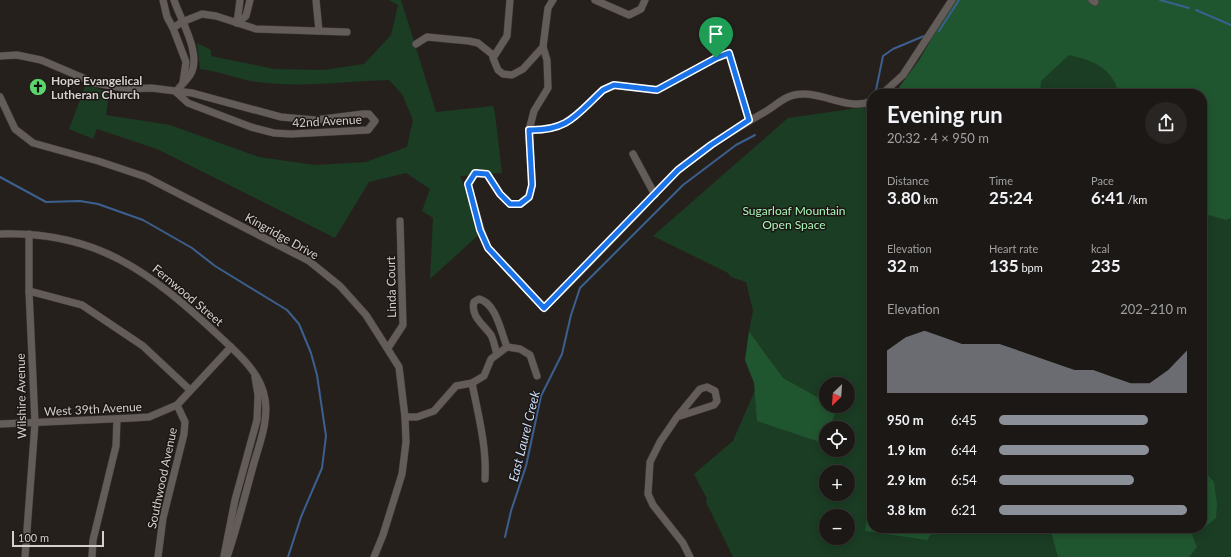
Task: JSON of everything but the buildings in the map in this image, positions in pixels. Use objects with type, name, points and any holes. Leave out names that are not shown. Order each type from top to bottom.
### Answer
[{"type":"street","points":[[163,0],[167,17],[173,28],[186,62],[183,82]]},
{"type":"street","points":[[174,0],[189,37],[194,61],[190,75],[176,92]]},
{"type":"street","points":[[237,23],[240,0]]},
{"type":"street","points":[[237,23],[246,16],[250,0]]},
{"type":"street","points":[[316,0],[319,32]]},
{"type":"street","points":[[510,0],[506,36],[493,55],[494,64],[498,70],[503,74],[512,75],[523,69],[542,47]]},
{"type":"street","points":[[553,0],[548,8],[542,47],[547,60],[548,88],[534,110],[529,130],[532,185],[529,197],[520,204],[510,204],[500,194],[487,174],[475,173],[468,184],[480,230],[488,248],[544,308],[678,170],[711,145],[749,120],[792,96],[818,95],[851,104],[867,104]]},
{"type":"street","points":[[594,0],[629,15],[641,8],[645,0]]},
{"type":"street","points":[[888,89],[903,75],[952,0]]},
{"type":"street","points":[[173,28],[182,22],[202,14],[216,16],[256,29],[347,32]]},
{"type":"street","points":[[416,44],[427,37],[470,41],[478,43],[493,55]]},
{"type":"street","points":[[529,130],[546,131],[565,125],[603,90],[610,86],[619,85],[657,90],[709,61],[729,53],[749,120]]},
{"type":"street","name":"42nd Avenue","points":[[0,56],[17,55],[41,60],[95,83],[129,89],[151,88],[192,93],[280,117],[315,120],[369,114],[376,121],[368,130],[291,134],[274,133],[251,127],[188,103],[176,92]]},
{"type":"street","name":"Kingridge Drive","points":[[0,97],[15,129],[33,143],[98,161],[146,177],[309,261],[346,292],[366,315],[388,348],[398,367],[405,417],[406,442],[402,474],[383,535],[374,557]]},
{"type":"street","points":[[633,154],[655,195]]},
{"type":"street","name":"Linda Court","points":[[388,348],[403,324],[400,221]]},
{"type":"street","name":"Fernwood Street","points":[[0,234],[29,234],[70,241],[128,263],[159,283],[175,296],[245,360],[262,386],[265,399],[265,422],[227,557]]},
{"type":"street","name":"Wilshire Avenue","points":[[25,557],[35,422],[29,291],[29,234]]},
{"type":"street","points":[[29,291],[82,305],[143,346],[190,390]]},
{"type":"street","points":[[496,354],[491,336],[475,315],[472,308],[474,302],[479,299],[486,301],[491,307],[507,347]]},
{"type":"street","name":"West 39th Avenue","points":[[0,424],[149,417],[177,405],[231,347]]},
{"type":"street","points":[[405,417],[417,417],[434,411],[456,386],[472,383],[484,376],[491,359],[507,347],[520,349],[530,355],[537,376]]},
{"type":"street","name":"Fernwood Street","points":[[224,557],[235,500],[257,420],[258,404],[255,375]]},
{"type":"street","points":[[472,383],[486,465],[485,479]]},
{"type":"street","points":[[677,417],[714,405],[717,401],[715,391],[707,387],[700,389],[677,417],[660,442],[650,462],[648,494],[653,505],[683,543],[690,557]]},
{"type":"street","name":"Southwood Avenue","points":[[158,557],[164,518],[184,434],[185,422],[177,405]]},
{"type":"street","points":[[92,557],[93,540],[116,446],[118,419]]},
{"type":"green space","points":[[389,0],[401,0],[436,112],[493,106],[495,114],[502,173],[460,176],[483,231],[430,279],[433,218],[422,211],[430,189],[406,173],[369,182],[335,238],[157,149],[97,129],[93,139],[69,129],[86,84],[109,93],[106,115],[170,125],[259,157],[315,165],[366,162],[407,147],[413,120],[402,94],[389,80],[274,84],[250,81],[214,71],[200,69],[197,43],[211,50],[211,56],[274,69],[324,70],[364,64],[391,35],[398,5]]},
{"type":"green space","points":[[954,0],[1231,0],[1231,218],[1226,220],[1207,214],[1207,89],[1117,89],[1112,78],[1101,67],[1087,60],[1069,55],[1041,81],[1040,89],[898,89],[919,60]]},
{"type":"green space","name":"Sugarloaf Mountain Open Space","points":[[1015,0],[1231,60],[1231,557],[733,557],[694,474],[733,441],[769,358],[749,331],[753,311],[746,282],[731,277],[728,273],[653,236],[788,118],[867,107],[867,533],[1207,533],[1207,89],[933,89]]},
{"type":"green space","points":[[749,331],[783,378],[819,398],[819,413],[835,413],[832,421],[819,421],[819,442],[757,421],[754,383],[745,360]]},
{"type":"green space","points":[[1207,474],[1214,482],[1217,504],[1216,518],[1207,526]]},
{"type":"green space","points":[[867,515],[867,531],[865,531]]},
{"type":"green space","points":[[879,533],[932,533],[927,540]]},
{"type":"green space","points":[[1051,533],[1191,533],[1197,547],[1189,557],[1058,557]]},
{"type":"waterway","name":"East Laurel Creek","points":[[939,31],[959,0]]},
{"type":"waterway","name":"East Laurel Creek","points":[[1160,0],[1189,8]]},
{"type":"waterway","name":"East Laurel Creek","points":[[1196,10],[1231,25]]},
{"type":"waterway","name":"East Laurel Creek","points":[[876,89],[883,56],[893,49],[924,36]]},
{"type":"waterway","name":"East Laurel Creek","points":[[505,537],[511,511],[526,466],[541,396],[562,354],[571,315],[580,288],[683,185],[736,145],[755,135]]},
{"type":"waterway","points":[[0,177],[46,202],[80,201],[98,204],[143,220],[192,248],[215,266],[287,310],[299,324],[311,353],[317,375],[326,436],[322,468],[301,517],[288,557]]},
{"type":"place","name":"Hope Evangelical Lutheran Church","points":[[38,87]]},
{"type":"route","points":[[729,53],[749,120],[711,145],[678,170],[575,278],[544,308],[488,248],[480,230],[468,184],[475,173],[487,174],[500,194],[510,204],[520,204],[529,197],[532,185],[529,130],[546,131],[565,125],[603,90],[610,86],[619,85],[657,90],[716,58],[729,53]]}]
